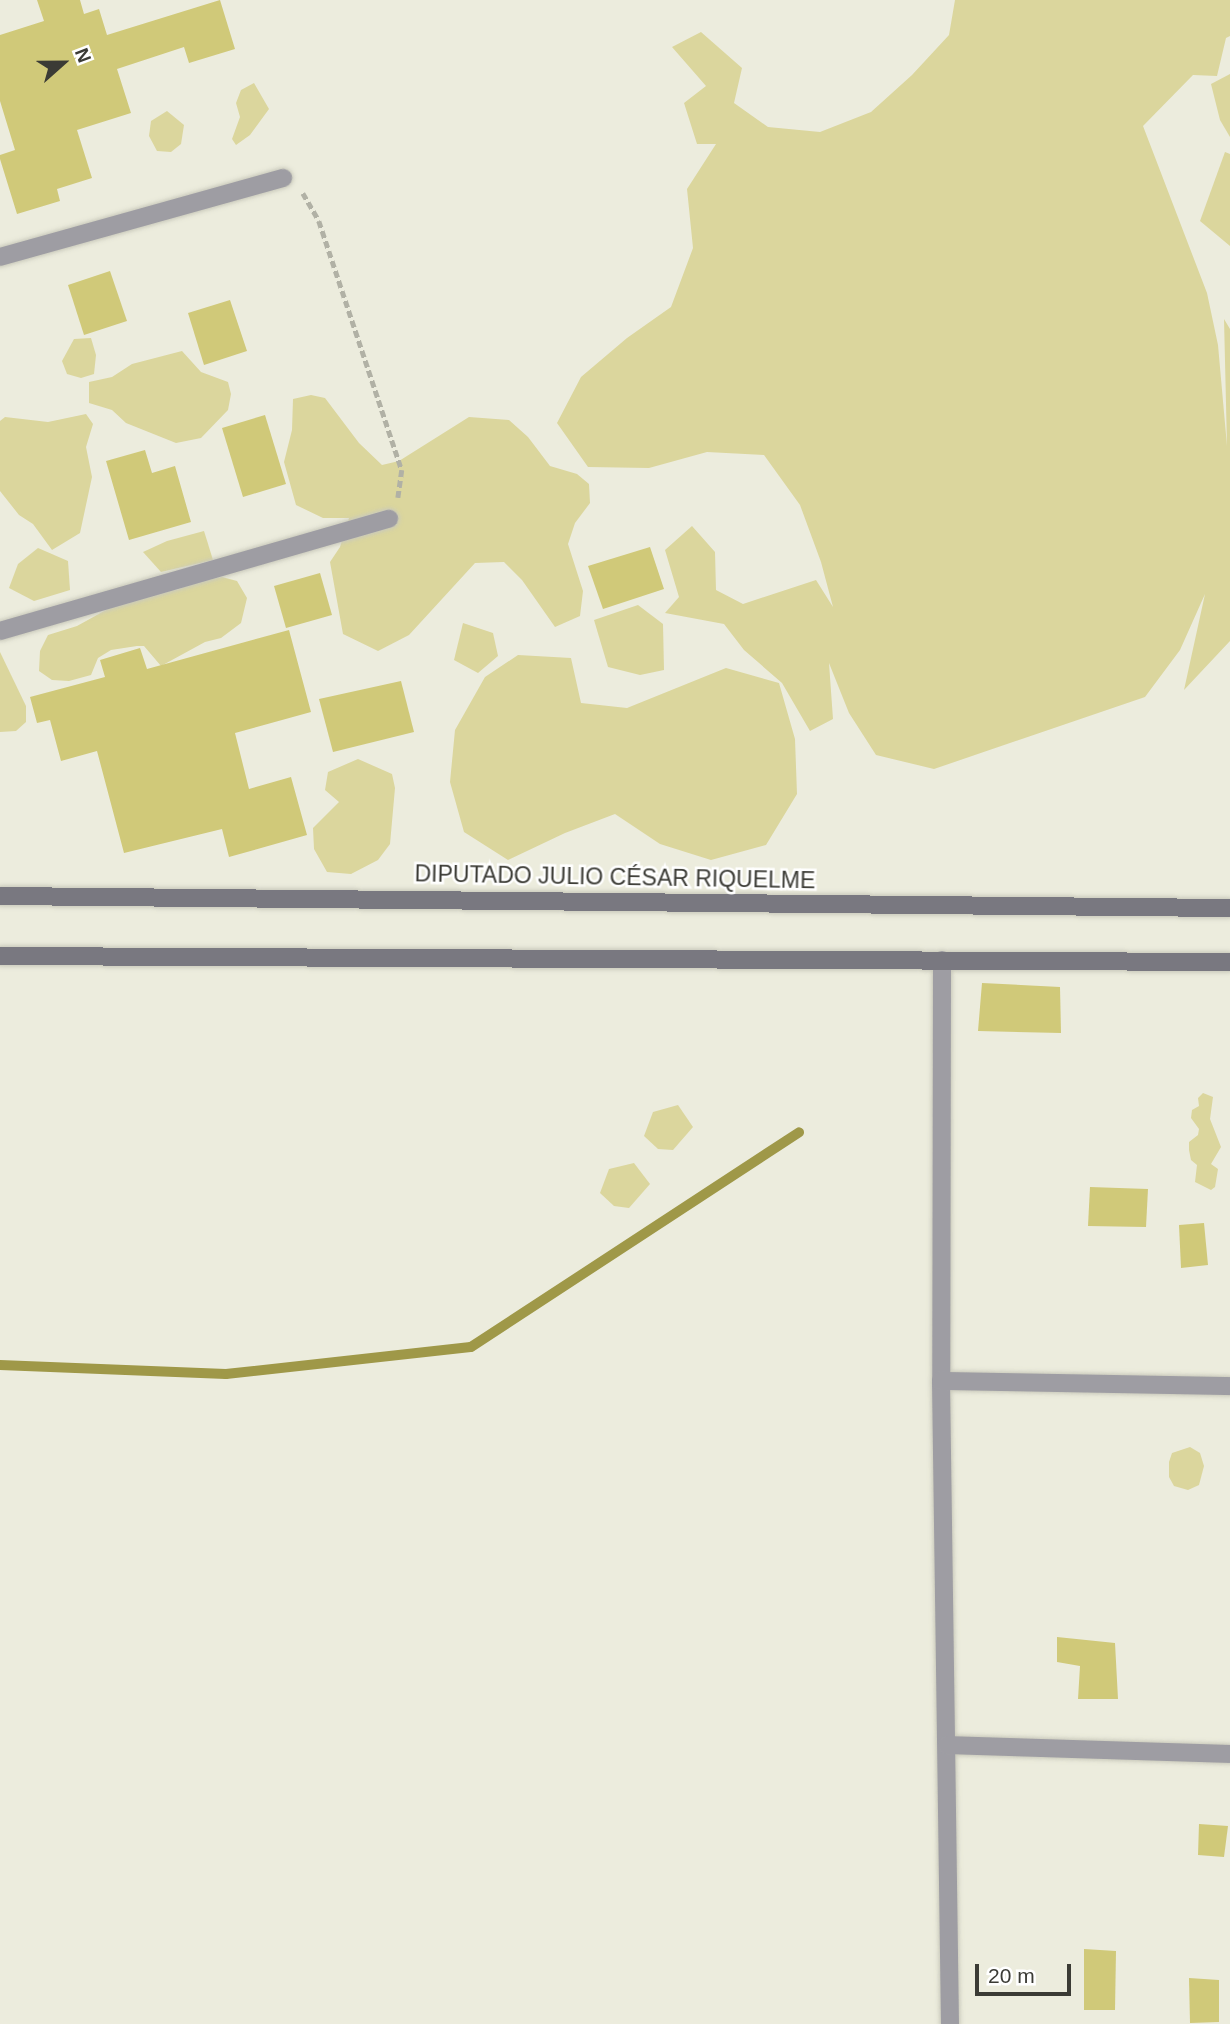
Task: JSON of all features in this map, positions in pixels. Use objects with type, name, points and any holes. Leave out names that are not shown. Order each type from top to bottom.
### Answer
[{"type":"street","points":[[0,257],[283,178]]},
{"type":"street","points":[[0,631],[389,519]]},
{"type":"street","name":"DIPUTADO JULIO CÉSAR RIQUELME","points":[[0,896],[1230,908]]},
{"type":"street","points":[[0,956],[1230,962]]},
{"type":"street","points":[[942,960],[941,1381],[950,2024]]},
{"type":"street","points":[[941,1381],[1230,1386]]},
{"type":"street","points":[[947,1745],[1230,1754]]},
{"type":"path","points":[[283,178],[307,195],[319,221],[402,470],[401,489],[389,519]]},
{"type":"shaded area","points":[[955,0],[1230,0],[1230,36],[1226,38],[1217,76],[1193,75],[1143,126],[1207,293],[1218,345],[1227,446],[1224,319],[1230,329],[1230,641],[1184,690],[1205,594],[1180,650],[1145,697],[934,769],[876,755],[849,713],[829,663],[833,719],[810,731],[782,683],[744,650],[724,624],[665,613],[679,597],[665,550],[692,526],[715,552],[716,590],[743,604],[816,580],[833,607],[821,562],[800,505],[764,455],[707,452],[649,468],[588,467],[557,423],[581,377],[627,338],[671,307],[693,248],[687,189],[716,144],[697,144],[684,103],[706,86],[672,47],[701,32],[742,68],[734,103],[768,127],[820,132],[871,112],[912,75],[949,35]]},
{"type":"shaded area","points":[[1230,74],[1230,137],[1220,120],[1211,84]]},
{"type":"shaded area","points":[[254,83],[269,109],[250,135],[236,145],[232,139],[240,117],[236,103],[241,90]]},
{"type":"shaded area","points":[[167,111],[184,125],[181,144],[171,152],[157,151],[149,136],[151,121]]},
{"type":"shaded area","points":[[1225,152],[1230,154],[1230,246],[1200,221]]},
{"type":"shaded area","points":[[91,338],[96,355],[94,374],[81,378],[67,374],[62,361],[74,339]]},
{"type":"shaded area","points":[[182,351],[201,372],[228,382],[231,394],[228,410],[201,438],[176,443],[126,423],[112,410],[89,403],[89,382],[112,377],[132,364]]},
{"type":"shaded area","points":[[311,395],[325,398],[359,443],[382,465],[399,461],[469,417],[509,420],[528,437],[550,466],[577,474],[589,484],[590,503],[575,523],[568,544],[583,591],[580,616],[555,627],[522,580],[504,562],[475,563],[409,635],[378,651],[343,634],[330,562],[340,547],[349,518],[323,518],[296,505],[284,462],[292,430],[293,399]]},
{"type":"shaded area","points":[[86,414],[93,424],[86,447],[92,477],[80,533],[52,550],[33,524],[19,515],[0,491],[0,421],[5,417],[48,422]]},
{"type":"shaded area","points":[[204,531],[213,560],[161,572],[143,552],[167,541]]},
{"type":"shaded area","points":[[38,548],[68,561],[70,590],[34,601],[9,588],[18,564]]},
{"type":"shaded area","points":[[222,577],[237,581],[247,598],[241,623],[221,638],[205,642],[161,666],[144,646],[137,646],[111,650],[98,658],[91,675],[69,681],[52,680],[39,671],[40,651],[48,635],[77,626],[115,605],[155,591],[177,590],[194,582]]},
{"type":"shaded area","points":[[638,605],[663,624],[664,670],[640,675],[608,667],[594,620]]},
{"type":"shaded area","points":[[463,623],[493,633],[498,656],[478,673],[454,660]]},
{"type":"shaded area","points":[[0,652],[26,706],[26,722],[16,731],[0,732]]},
{"type":"shaded area","points":[[518,655],[571,658],[581,703],[627,708],[726,668],[779,683],[795,739],[797,794],[766,845],[711,860],[660,844],[615,814],[565,833],[508,860],[464,832],[450,782],[455,730],[485,677]]},
{"type":"shaded area","points":[[358,759],[392,774],[395,788],[390,844],[378,860],[351,874],[327,872],[314,849],[313,828],[339,802],[325,790],[328,772]]},
{"type":"shaded area","points":[[1203,1093],[1213,1097],[1210,1119],[1221,1147],[1211,1164],[1218,1169],[1215,1187],[1211,1190],[1195,1182],[1197,1165],[1191,1160],[1189,1150],[1189,1142],[1198,1135],[1199,1129],[1191,1118],[1192,1110],[1199,1106],[1198,1098]]},
{"type":"shaded area","points":[[678,1105],[693,1127],[673,1150],[658,1149],[644,1136],[653,1112]]},
{"type":"shaded area","points":[[634,1163],[650,1184],[629,1208],[614,1206],[600,1193],[609,1169]]},
{"type":"shaded area","points":[[1190,1447],[1200,1453],[1204,1466],[1199,1485],[1188,1490],[1174,1486],[1169,1477],[1169,1462],[1172,1453]]},
{"type":"building","points":[[37,0],[80,0],[84,14],[99,9],[107,35],[220,0],[235,49],[189,63],[184,47],[117,69],[131,113],[77,130],[92,178],[57,189],[60,201],[17,214],[0,159],[0,155],[15,150],[0,101],[0,35],[44,21]]},
{"type":"building","points":[[110,271],[127,321],[84,335],[68,285]]},
{"type":"building","points":[[230,300],[247,351],[204,365],[188,313]]},
{"type":"building","points":[[265,415],[286,484],[243,497],[222,428]]},
{"type":"building","points":[[145,450],[152,473],[175,466],[191,522],[129,540],[106,461]]},
{"type":"building","points":[[650,547],[664,589],[603,609],[588,566]]},
{"type":"building","points":[[320,573],[332,615],[286,628],[274,586]]},
{"type":"building","points":[[289,630],[311,712],[235,733],[249,789],[291,777],[307,835],[229,857],[222,829],[124,853],[97,751],[61,761],[50,720],[37,723],[30,697],[105,677],[100,660],[140,648],[147,669]]},
{"type":"building","points":[[401,681],[414,732],[333,752],[319,699]]},
{"type":"building","points":[[982,983],[1060,987],[1061,1033],[978,1031]]},
{"type":"building","points":[[1090,1187],[1148,1189],[1146,1227],[1088,1226]]},
{"type":"building","points":[[1204,1223],[1208,1265],[1181,1268],[1179,1225]]},
{"type":"building","points":[[1057,1637],[1115,1643],[1118,1699],[1078,1699],[1080,1666],[1057,1662]]},
{"type":"building","points":[[1199,1824],[1228,1826],[1224,1857],[1198,1855]]},
{"type":"building","points":[[1084,1949],[1116,1951],[1115,2010],[1084,2010]]},
{"type":"building","points":[[1189,1978],[1219,1980],[1219,2022],[1190,2023]]},
{"type":"waterway","points":[[0,1365],[226,1374],[471,1347],[799,1132]]}]
